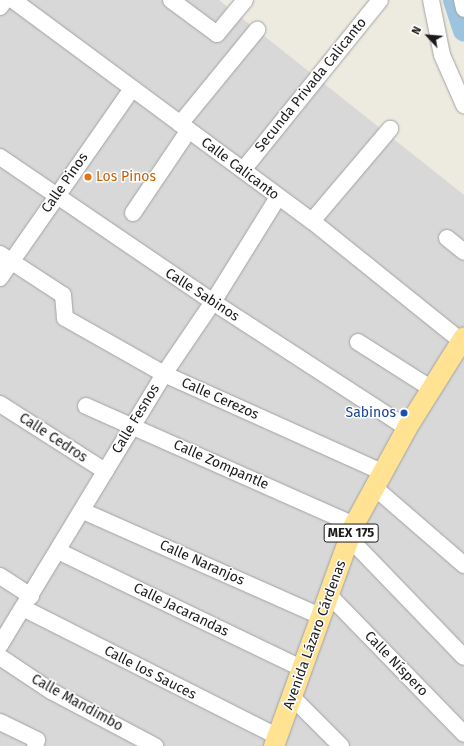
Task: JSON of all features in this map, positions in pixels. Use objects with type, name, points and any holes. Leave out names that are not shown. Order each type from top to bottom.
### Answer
[{"type":"main road","name":"Avenida Lázaro Cárdenas","points":[[276,743],[293,698],[320,616],[352,532],[378,480],[407,428],[463,340]]},
{"type":"street","points":[[0,7],[5,0]]},
{"type":"street","name":"Calle Calicanto","points":[[13,0],[131,90],[278,196],[463,340]]},
{"type":"street","points":[[171,0],[217,34],[244,0]]},
{"type":"street","name":"Secunda Privada Calicanto","points":[[243,170],[380,0]]},
{"type":"street","points":[[431,0],[442,55],[464,105]]},
{"type":"street","points":[[462,0],[464,9]]},
{"type":"street","points":[[133,213],[184,127],[257,30]]},
{"type":"street","name":"Calle Pinos","points":[[0,278],[6,258],[55,196],[131,90]]},
{"type":"street","points":[[312,222],[390,129]]},
{"type":"street","name":"Calle Sabinos","points":[[0,157],[55,196],[213,302],[407,428]]},
{"type":"street","name":"Calle Fesnos","points":[[0,645],[83,511],[105,471],[164,374],[213,302],[278,196]]},
{"type":"street","points":[[447,238],[464,252]]},
{"type":"street","name":"Calle Cerezos","points":[[6,258],[63,295],[65,318],[164,374],[378,480],[464,565]]},
{"type":"street","points":[[358,342],[432,389]]},
{"type":"street","name":"Calle Cedros","points":[[0,404],[105,471]]},
{"type":"street","name":"Calle Zompantle","points":[[86,406],[133,425],[352,532]]},
{"type":"street","name":"Calle Naranjos","points":[[83,511],[320,616]]},
{"type":"street","points":[[352,532],[464,657]]},
{"type":"street","name":"Calle Jacarandas","points":[[58,551],[302,669]]},
{"type":"street","name":"Calle los Sauces","points":[[0,576],[27,602],[276,743]]},
{"type":"street","name":"Calle Níspero","points":[[328,594],[464,734]]},
{"type":"street","name":"Calle Mandimbo","points":[[0,658],[51,691],[155,746]]},
{"type":"street","points":[[293,698],[341,746]]},
{"type":"street","points":[[0,722],[37,740],[35,746]]},
{"type":"shaded area","points":[[0,0],[219,0],[464,195],[464,746],[0,746]]},
{"type":"waterway","points":[[454,0],[464,30]]},
{"type":"place","name":"Los Pinos","points":[[88,177]]},
{"type":"place","name":"Sabinos","points":[[404,413]]}]
